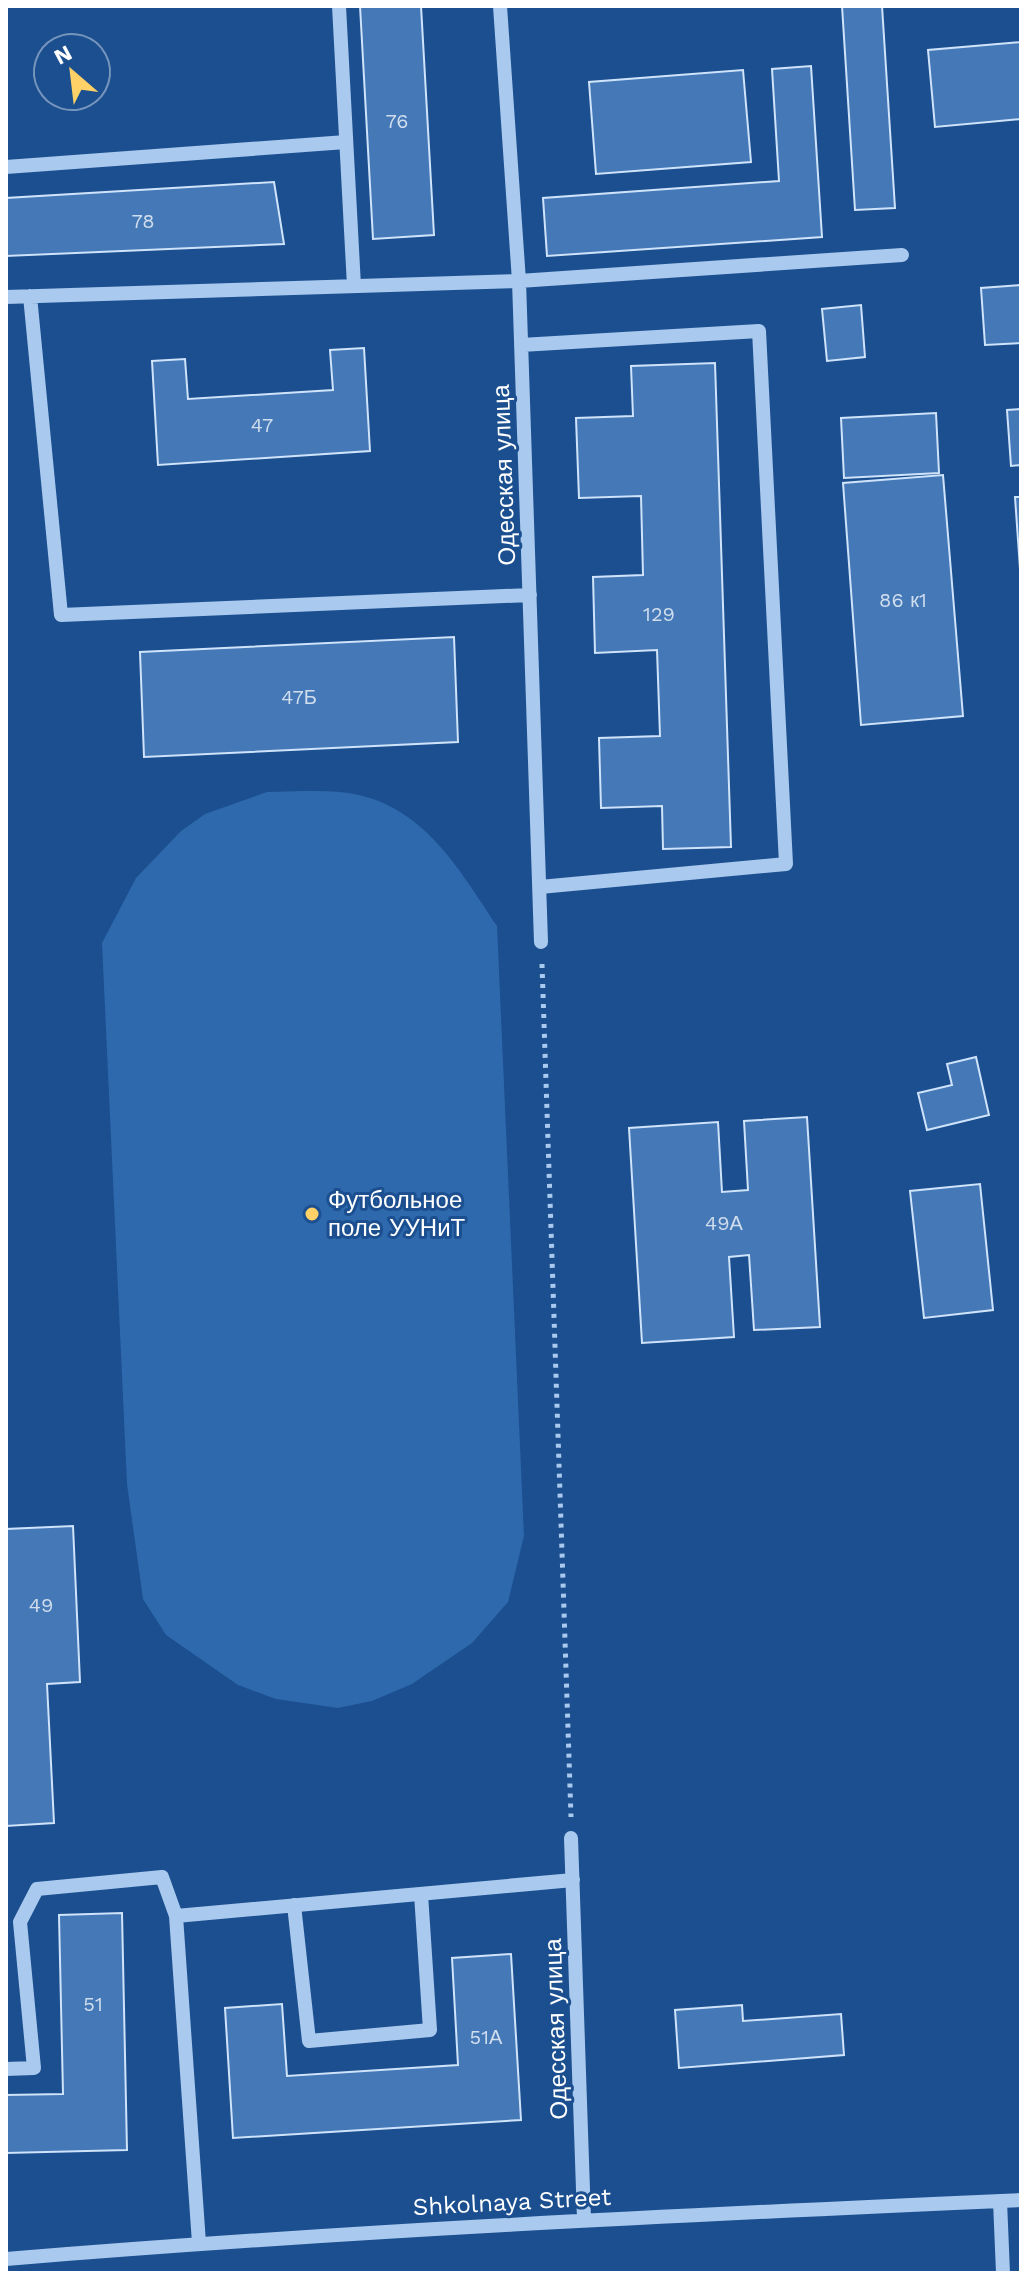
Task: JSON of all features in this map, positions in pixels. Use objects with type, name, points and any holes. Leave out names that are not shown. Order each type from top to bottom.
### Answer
[{"type":"street","points":[[339,6],[354,286]]},
{"type":"street","name":"Одесская улица","points":[[500,6],[519,281],[541,942]]},
{"type":"street","points":[[6,167],[346,142]]},
{"type":"street","points":[[6,297],[519,281],[902,255]]},
{"type":"street","points":[[30,296],[61,615],[530,595]]},
{"type":"street","points":[[521,345],[759,331],[786,864],[540,887]]},
{"type":"street","name":"Одесская улица","points":[[571,1838],[584,2219]]},
{"type":"street","points":[[6,2069],[34,2068],[20,1922],[37,1889],[162,1877],[176,1916],[199,2243]]},
{"type":"street","points":[[176,1916],[573,1880]]},
{"type":"street","points":[[294,1905],[309,2041],[430,2030],[421,1894]]},
{"type":"street","name":"Shkolnaya Street","points":[[6,2259],[199,2243],[584,2219],[1021,2200]]},
{"type":"street","points":[[1000,2201],[1003,2273]]},
{"type":"path","points":[[541,942],[571,1838]]},
{"type":"shaded area","name":"Футбольное поле УУНиТ","points":[[267,792],[348,793],[398,810],[436,842],[497,926],[524,1536],[508,1602],[472,1643],[412,1684],[372,1701],[338,1708],[276,1699],[238,1685],[166,1635],[143,1599],[127,1484],[102,943],[136,878],[181,831],[205,814]]},
{"type":"building","points":[[360,6],[421,6],[434,235],[373,239]]},
{"type":"building","points":[[842,6],[882,6],[895,208],[855,210]]},
{"type":"building","points":[[1021,42],[1021,119],[935,127],[928,50]]},
{"type":"building","points":[[811,66],[822,237],[547,256],[543,198],[779,181],[772,69]]},
{"type":"building","points":[[743,70],[751,162],[596,174],[589,82]]},
{"type":"building","points":[[274,182],[284,244],[6,256],[6,198]]},
{"type":"building","points":[[1021,285],[1021,343],[985,345],[981,288]]},
{"type":"building","points":[[861,305],[865,357],[827,361],[822,309]]},
{"type":"building","points":[[364,348],[370,451],[158,465],[152,361],[185,359],[188,399],[333,390],[330,350]]},
{"type":"building","points":[[715,363],[731,847],[663,849],[662,806],[601,808],[599,738],[660,736],[657,650],[595,653],[593,577],[643,575],[641,496],[579,498],[576,418],[633,416],[631,366]]},
{"type":"building","points":[[1021,409],[1021,465],[1011,466],[1007,410]]},
{"type":"building","points":[[936,413],[939,473],[844,478],[841,418]]},
{"type":"building","points":[[943,475],[963,716],[861,725],[843,483]]},
{"type":"building","points":[[1015,497],[1021,497],[1021,583]]},
{"type":"building","points":[[454,637],[458,742],[144,757],[140,652]]},
{"type":"building","points":[[976,1057],[989,1115],[927,1130],[918,1093],[952,1085],[947,1064]]},
{"type":"building","points":[[807,1117],[820,1327],[754,1330],[749,1255],[729,1257],[734,1337],[642,1343],[629,1128],[718,1122],[722,1192],[748,1190],[744,1121]]},
{"type":"building","points":[[980,1184],[993,1310],[924,1318],[910,1191]]},
{"type":"building","points":[[73,1526],[80,1682],[47,1684],[54,1823],[6,1826],[6,1529]]},
{"type":"building","points":[[122,1913],[127,2150],[6,2153],[6,2095],[63,2094],[59,1915]]},
{"type":"building","points":[[511,1954],[521,2120],[233,2138],[225,2008],[282,2004],[287,2076],[458,2065],[452,1958]]},
{"type":"building","points":[[742,2005],[743,2021],[841,2014],[844,2055],[679,2068],[675,2010]]},
{"type":"place","name":"Футбольное поле УУНиТ","points":[[312,1214]]}]
